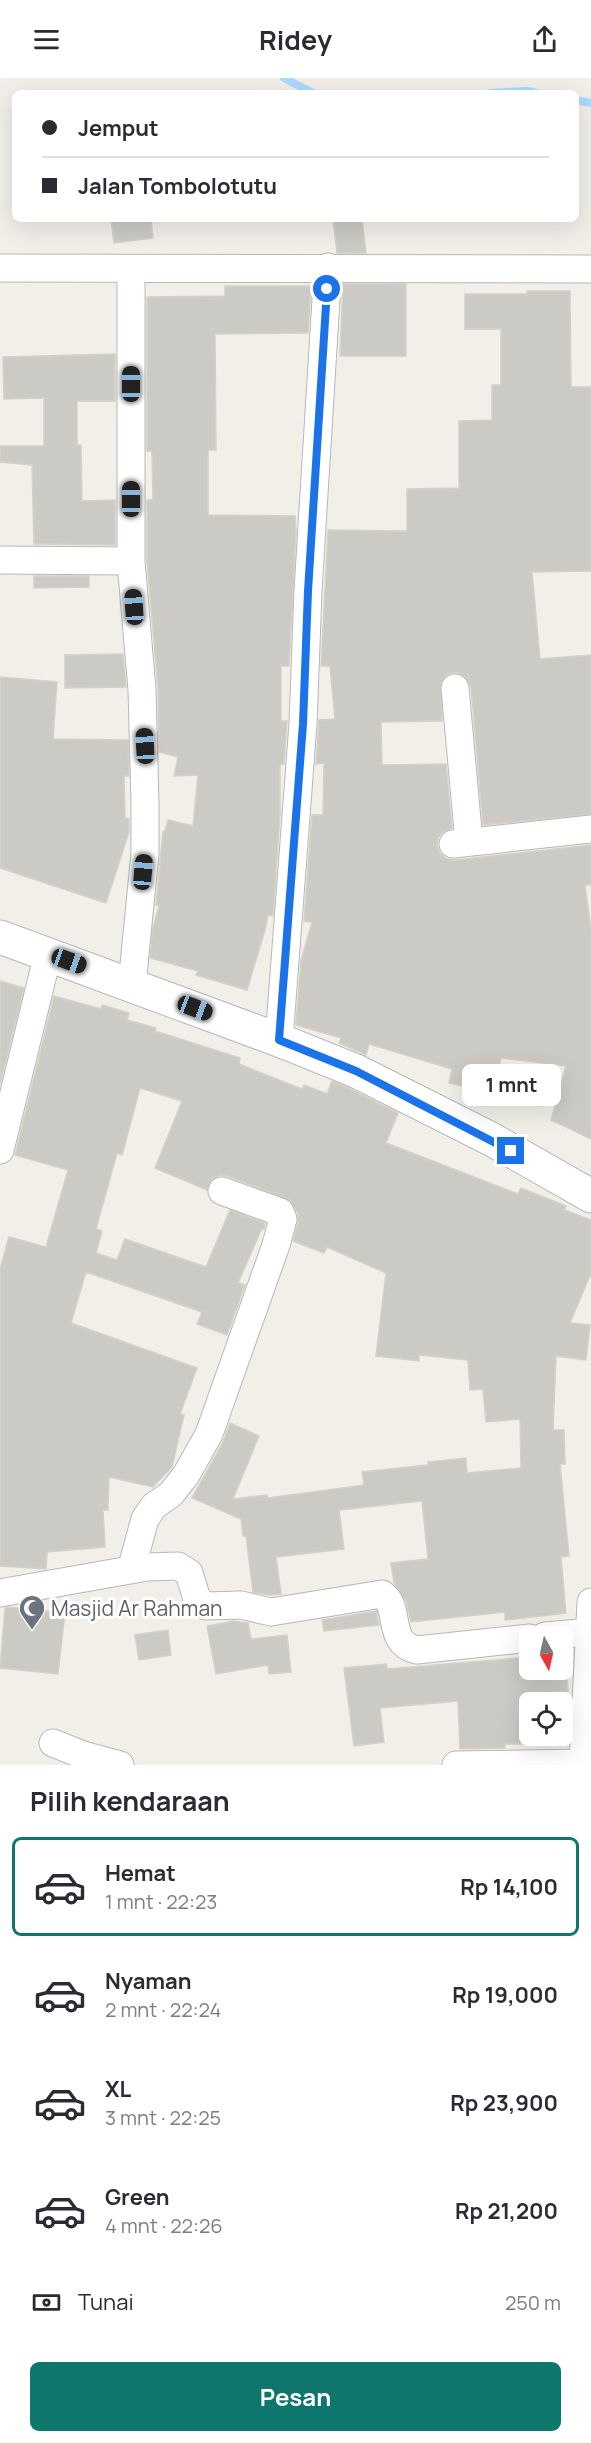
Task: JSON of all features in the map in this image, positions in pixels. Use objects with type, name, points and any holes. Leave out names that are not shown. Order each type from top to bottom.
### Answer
[{"type":"street","points":[[279,1040],[303,724],[308,591],[328,267]]},
{"type":"street","points":[[0,268],[591,269]]},
{"type":"street","points":[[131,270],[131,561],[142,690],[145,803],[145,853],[132,985]]},
{"type":"street","points":[[0,560],[131,561]]},
{"type":"street","points":[[455,688],[460,843],[591,829]]},
{"type":"street","points":[[0,937],[279,1040],[356,1071],[491,1139],[591,1196]]},
{"type":"street","points":[[0,1150],[48,954]]},
{"type":"street","points":[[131,1570],[145,1519],[154,1506],[171,1494],[186,1475],[209,1434],[276,1245],[283,1219],[280,1212],[222,1191]]},
{"type":"street","points":[[0,1593],[131,1570],[178,1566],[189,1574],[197,1599],[201,1603],[213,1606],[241,1605],[266,1612],[382,1594],[387,1598],[398,1637],[409,1648],[417,1650],[519,1639]]},
{"type":"street","points":[[456,1765],[583,1764],[591,1602]]},
{"type":"street","points":[[573,1634],[590,1632]]},
{"type":"street","points":[[53,1743],[82,1755],[120,1765]]},
{"type":"building","points":[[111,222],[151,222],[153,238],[114,243]]},
{"type":"building","points":[[333,222],[362,222],[366,253],[337,253]]},
{"type":"building","points":[[343,284],[406,284],[406,356],[340,356]]},
{"type":"building","points":[[225,286],[311,286],[308,333],[215,334],[216,450],[208,450],[208,515],[295,516],[296,531],[289,666],[281,666],[281,721],[287,721],[284,764],[280,764],[280,813],[273,916],[268,915],[247,990],[196,975],[198,971],[150,958],[153,928],[159,906],[156,905],[163,831],[165,831],[168,820],[193,826],[198,775],[174,776],[178,757],[159,752],[158,689],[147,560],[147,500],[153,500],[152,451],[147,451],[147,297],[225,296]]},
{"type":"building","points":[[527,291],[570,291],[571,387],[591,387],[591,571],[532,572],[540,659],[591,655],[591,814],[483,825],[471,687],[467,678],[454,672],[446,675],[441,682],[442,721],[381,722],[382,765],[446,764],[452,828],[443,832],[438,838],[437,845],[440,853],[447,859],[591,845],[591,885],[585,885],[591,930],[591,1139],[551,1120],[566,1066],[501,1058],[493,1093],[449,1083],[452,1069],[369,1044],[366,1055],[339,1043],[341,1038],[296,1025],[301,961],[312,922],[304,921],[312,815],[323,815],[324,763],[316,764],[319,720],[335,719],[330,666],[321,666],[328,530],[407,531],[407,489],[459,488],[459,421],[492,420],[492,385],[501,385],[501,329],[465,329],[465,294],[527,294]]},
{"type":"building","points":[[115,354],[115,401],[77,401],[77,445],[81,445],[82,501],[115,500],[115,545],[34,544],[32,465],[0,462],[0,446],[44,446],[44,398],[4,399],[3,357]]},
{"type":"building","points":[[34,576],[89,576],[89,587],[34,588]]},
{"type":"building","points":[[123,654],[126,687],[65,688],[65,655]]},
{"type":"building","points":[[0,677],[57,682],[53,739],[128,740],[129,776],[124,776],[125,818],[129,819],[129,832],[106,903],[0,868]]},
{"type":"building","points":[[0,981],[24,988],[0,1084]]},
{"type":"building","points":[[54,996],[101,1009],[102,1005],[129,1013],[127,1020],[240,1058],[239,1064],[302,1089],[304,1085],[327,1094],[332,1081],[398,1113],[386,1143],[518,1194],[521,1188],[566,1206],[565,1210],[591,1220],[591,1273],[570,1323],[590,1325],[586,1360],[556,1356],[553,1430],[564,1430],[565,1464],[560,1464],[569,1556],[561,1557],[566,1613],[505,1620],[505,1612],[411,1622],[406,1601],[394,1583],[391,1563],[428,1559],[422,1501],[339,1510],[344,1549],[276,1557],[281,1594],[269,1595],[253,1592],[246,1536],[243,1536],[241,1519],[192,1498],[223,1442],[230,1423],[259,1436],[233,1499],[267,1495],[268,1498],[364,1485],[362,1472],[428,1465],[428,1462],[466,1458],[467,1473],[521,1468],[520,1419],[486,1422],[483,1389],[470,1390],[468,1360],[419,1355],[419,1361],[376,1356],[386,1273],[327,1247],[324,1253],[293,1241],[298,1214],[290,1200],[220,1175],[212,1179],[207,1190],[155,1168],[182,1101],[140,1088],[122,1155],[117,1153],[96,1229],[102,1231],[96,1253],[117,1260],[125,1239],[206,1267],[230,1210],[265,1223],[264,1229],[262,1228],[238,1283],[245,1285],[227,1335],[197,1324],[202,1312],[86,1272],[71,1323],[197,1368],[180,1414],[184,1415],[172,1467],[153,1487],[109,1477],[108,1510],[103,1510],[105,1547],[47,1552],[46,1569],[0,1566],[0,1269],[9,1237],[46,1247],[68,1170],[15,1155]]},
{"type":"building","name":"Masjid Ar Rahman","points":[[5,1608],[65,1613],[58,1674],[0,1668]]},
{"type":"building","points":[[376,1611],[379,1625],[324,1631],[322,1620]]},
{"type":"building","points":[[233,1621],[248,1623],[251,1639],[287,1635],[291,1672],[269,1674],[268,1665],[216,1674],[207,1626]]},
{"type":"building","points":[[168,1630],[171,1655],[139,1660],[135,1635]]},
{"type":"building","points":[[519,1658],[519,1680],[567,1680],[568,1691],[519,1692],[519,1744],[505,1744],[505,1748],[460,1749],[458,1701],[380,1708],[384,1742],[354,1746],[344,1668],[386,1664],[387,1669]]},
{"type":"waterway","points":[[284,78],[307,90]]},
{"type":"waterway","points":[[579,101],[591,103]]},
{"type":"place","name":"Masjid Ar Rahman","points":[[32,1631]]},
{"type":"route","points":[[327,289],[308,591],[303,724],[292,893],[279,1040],[356,1071],[511,1151]]}]
